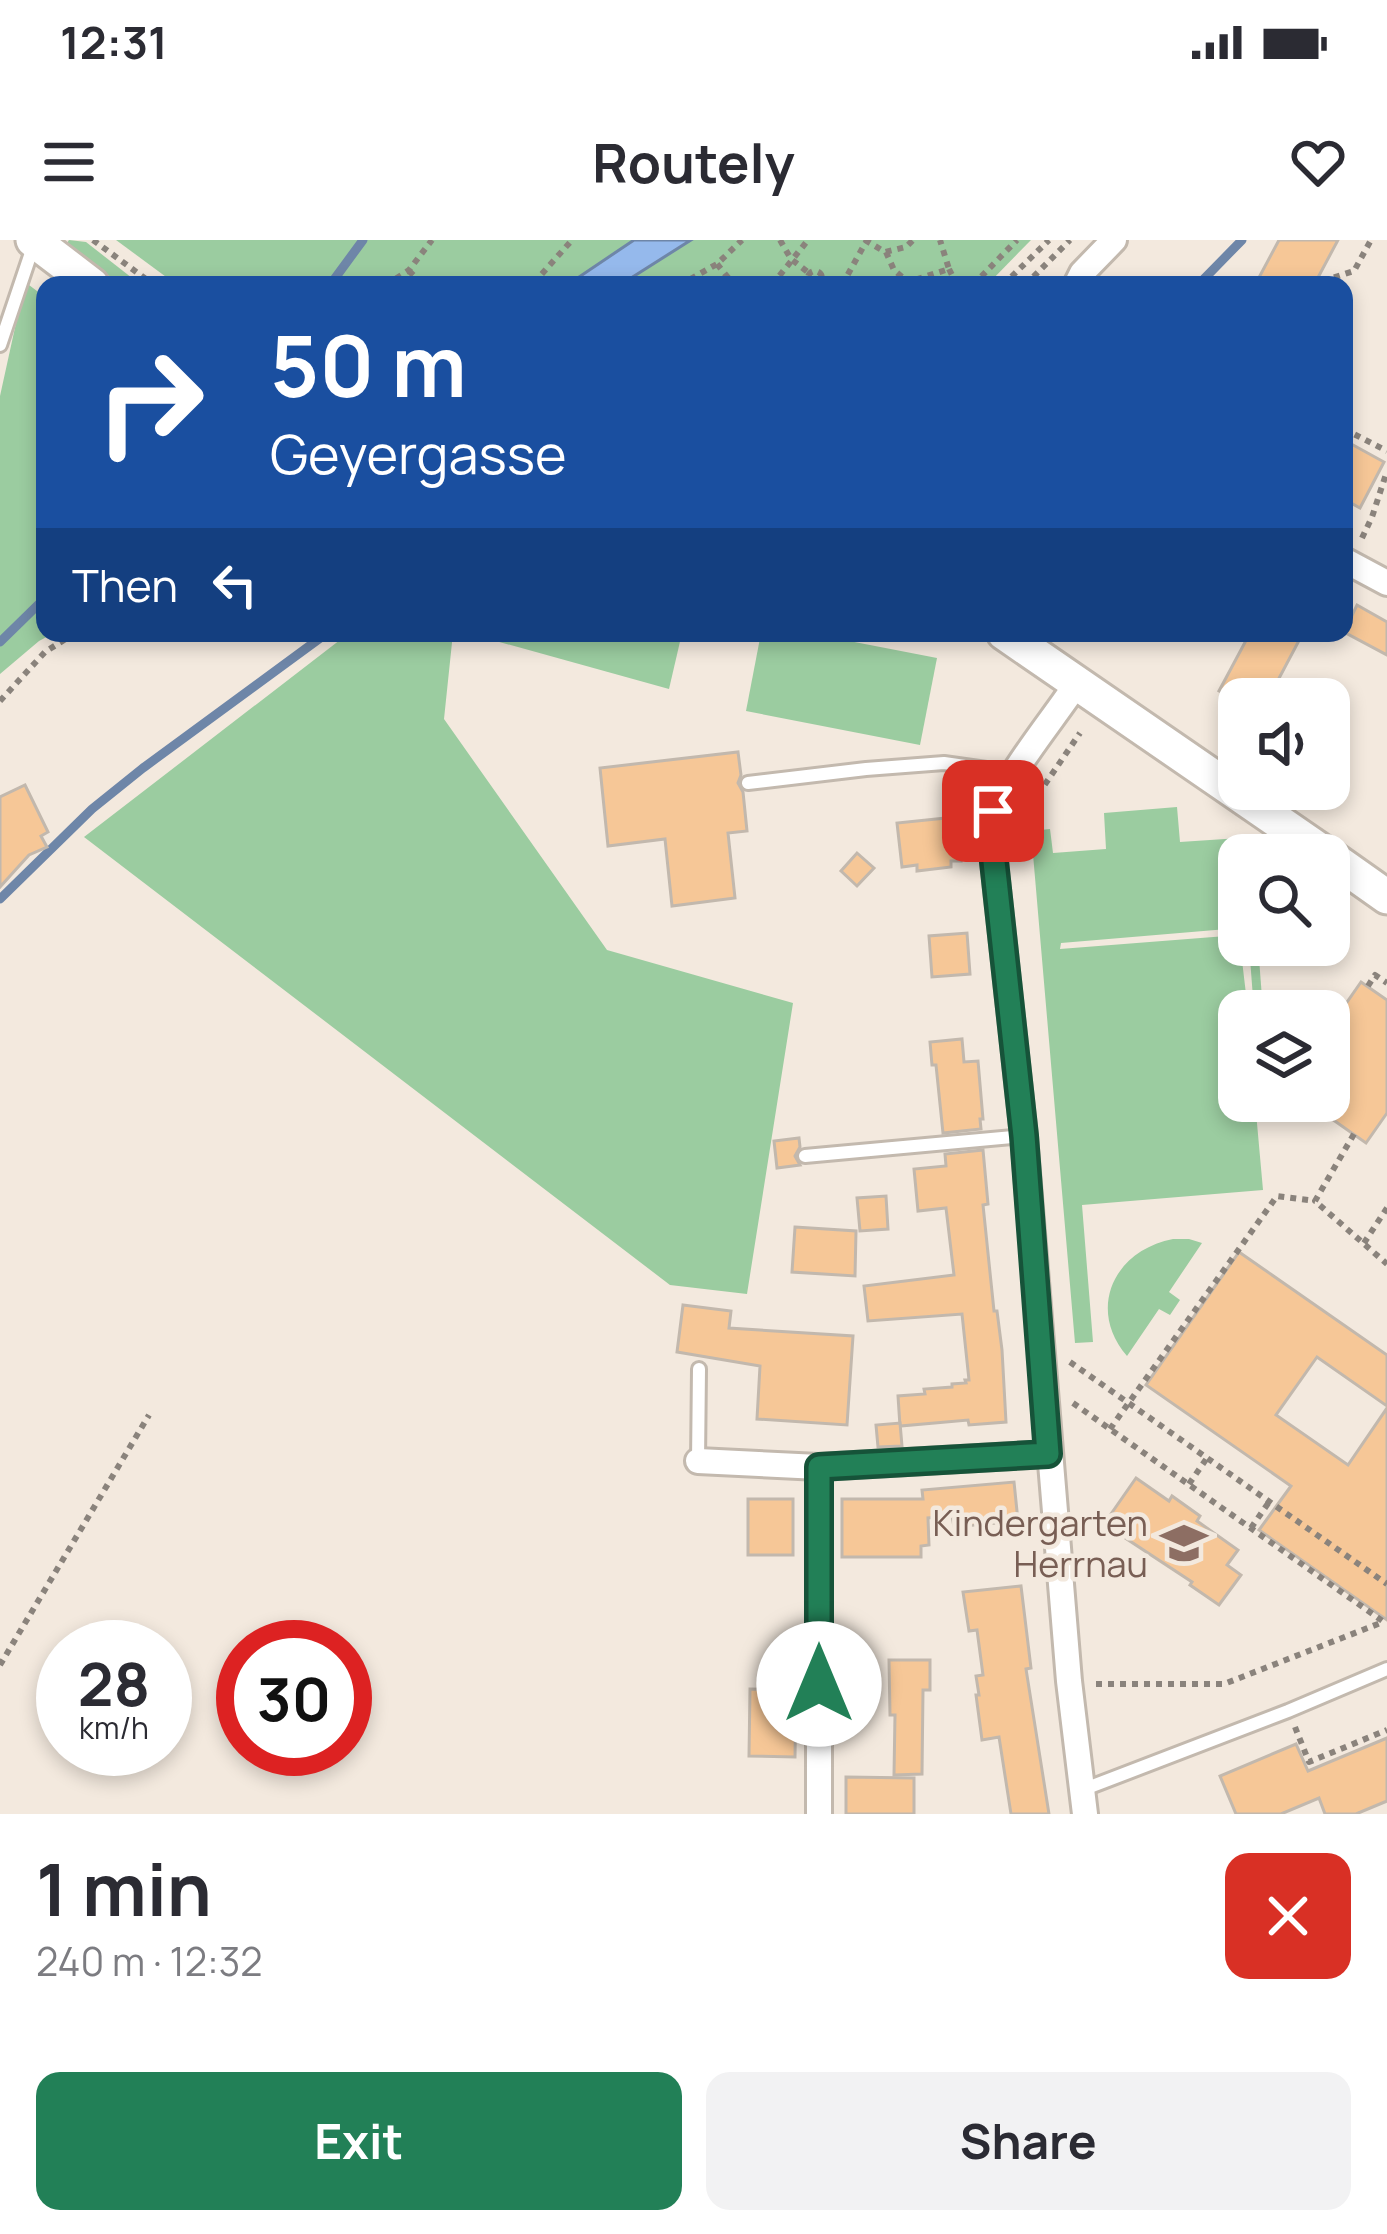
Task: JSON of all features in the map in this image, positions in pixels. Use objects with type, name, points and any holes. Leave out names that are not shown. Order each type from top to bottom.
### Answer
[{"type":"street","points":[[34,240],[80,276]]},
{"type":"street","points":[[1080,276],[1114,240]]},
{"type":"street","points":[[1353,564],[1387,583]]},
{"type":"street","points":[[1017,642],[1296,834]]},
{"type":"street","points":[[1077,683],[1016,773],[990,825],[1024,1136],[1048,1454],[1083,1802]]},
{"type":"street","points":[[1350,871],[1387,897]]},
{"type":"street","points":[[698,1461],[819,1467],[1048,1454]]},
{"type":"street","points":[[819,1467],[819,1814]]},
{"type":"lane","points":[[0,345],[34,240]]},
{"type":"lane","points":[[748,783],[944,763],[1016,773]]},
{"type":"lane","points":[[805,1156],[1024,1136]]},
{"type":"lane","points":[[698,1461],[700,1369]]},
{"type":"lane","points":[[1083,1802],[1387,1669]]},
{"type":"path","points":[[93,240],[142,276]]},
{"type":"path","points":[[400,276],[432,240]]},
{"type":"path","points":[[541,276],[572,240]]},
{"type":"path","points":[[695,276],[742,240]]},
{"type":"path","points":[[780,240],[791,259],[821,276]]},
{"type":"path","points":[[779,276],[808,240]]},
{"type":"path","points":[[847,276],[866,240],[885,251],[900,276]]},
{"type":"path","points":[[885,251],[906,247],[913,240]]},
{"type":"path","points":[[940,240],[952,276]]},
{"type":"path","points":[[982,276],[1017,240]]},
{"type":"path","points":[[1012,276],[1049,240]]},
{"type":"path","points":[[1033,276],[1070,240]]},
{"type":"path","points":[[1339,276],[1354,271],[1371,240]]},
{"type":"path","points":[[717,263],[727,276]]},
{"type":"path","points":[[928,276],[949,269]]},
{"type":"path","points":[[409,270],[415,276]]},
{"type":"path","points":[[1353,434],[1387,451]]},
{"type":"path","points":[[1353,550],[1372,517],[1387,471]]},
{"type":"path","points":[[0,701],[60,642]]},
{"type":"path","points":[[1367,986],[1375,975],[1387,983]]},
{"type":"path","points":[[1315,1201],[1354,1134]]},
{"type":"path","points":[[1110,1429],[1277,1196],[1315,1201],[1387,1264]]},
{"type":"path","points":[[1364,1243],[1387,1208]]},
{"type":"path","points":[[1041,1360],[1066,1360],[1387,1584]]},
{"type":"path","points":[[1070,1402],[1385,1621]]},
{"type":"path","points":[[0,1665],[149,1415]]},
{"type":"path","points":[[1189,1484],[1208,1458]]},
{"type":"path","points":[[1251,1528],[1269,1502]]},
{"type":"path","points":[[1069,1681],[1224,1684],[1385,1621]]},
{"type":"path","points":[[1288,1711],[1310,1762],[1387,1730]]},
{"type":"green space","points":[[116,240],[1031,240],[996,276],[165,276]]},
{"type":"green space","points":[[86,242],[129,276],[109,276],[67,243]]},
{"type":"green space","points":[[25,282],[36,290],[38,642],[0,674],[0,396]]},
{"type":"green space","points":[[337,642],[452,642],[444,719],[607,950],[793,1003],[747,1294],[670,1285],[84,837]]},
{"type":"green space","points":[[499,642],[680,642],[669,689]]},
{"type":"green space","points":[[759,642],[854,642],[937,658],[920,745],[746,711]]},
{"type":"green space","points":[[1177,807],[1180,842],[1218,839],[1218,930],[1061,943],[1060,949],[1218,937],[1218,966],[1243,966],[1246,990],[1218,990],[1218,1122],[1257,1122],[1263,1190],[1082,1205],[1093,1342],[1075,1343],[1031,831],[1050,829],[1053,853],[1106,849],[1104,813]]},
{"type":"green space","points":[[1251,966],[1260,966],[1261,990],[1252,990]]},
{"type":"green space","points":[[1173,1239],[1202,1243],[1169,1292],[1180,1300],[1170,1315],[1159,1309],[1127,1356],[1109,1319],[1113,1284],[1136,1255]]},
{"type":"water","points":[[634,240],[691,240],[634,276],[580,276]]},
{"type":"building","points":[[1279,240],[1338,240],[1319,276],[1260,276]]},
{"type":"building","points":[[1353,445],[1384,462],[1360,508],[1353,504]]},
{"type":"building","points":[[1357,605],[1387,622],[1387,655],[1353,637]]},
{"type":"building","points":[[1245,642],[1298,642],[1279,678],[1226,678]]},
{"type":"building","points":[[738,752],[747,831],[728,833],[735,898],[672,906],[665,839],[608,846],[600,768]]},
{"type":"building","points":[[25,785],[48,832],[41,836],[47,847],[29,855],[0,887],[0,797]]},
{"type":"building","points":[[956,817],[961,861],[951,861],[951,867],[917,871],[917,865],[902,867],[897,823]]},
{"type":"building","points":[[857,853],[874,868],[857,886],[841,871]]},
{"type":"building","points":[[967,933],[970,974],[932,977],[929,936]]},
{"type":"building","points":[[1361,982],[1387,1000],[1387,1113],[1366,1143],[1336,1122],[1350,1122],[1350,998]]},
{"type":"building","points":[[962,1039],[964,1062],[978,1061],[981,1129],[943,1133],[930,1042]]},
{"type":"building","points":[[799,1138],[795,1156],[800,1165],[777,1168],[774,1141]]},
{"type":"building","points":[[983,1150],[988,1204],[983,1205],[1002,1350],[1006,1422],[900,1426],[898,1396],[925,1394],[924,1389],[969,1380],[962,1314],[868,1321],[864,1286],[954,1275],[946,1208],[918,1211],[914,1169],[946,1166],[945,1154]]},
{"type":"building","points":[[886,1196],[888,1229],[860,1231],[857,1198]]},
{"type":"building","points":[[795,1227],[856,1231],[855,1276],[792,1272]]},
{"type":"building","points":[[1239,1252],[1387,1355],[1387,1406],[1317,1357],[1276,1415],[1348,1465],[1387,1408],[1387,1620],[1259,1530],[1291,1486],[1146,1385]]},
{"type":"building","points":[[683,1305],[731,1311],[729,1328],[853,1336],[847,1425],[757,1419],[760,1366],[677,1352]]},
{"type":"building","points":[[900,1423],[902,1446],[878,1447],[876,1425]]},
{"type":"building","name":"Kindergarten Herrnau","points":[[1136,1478],[1169,1501],[1172,1496],[1238,1550],[1227,1565],[1241,1575],[1219,1605],[1104,1524]]},
{"type":"building","points":[[1014,1482],[1018,1521],[954,1527],[952,1516],[928,1518],[929,1545],[921,1546],[921,1557],[842,1557],[842,1499],[923,1499],[922,1490]]},
{"type":"building","points":[[748,1499],[793,1499],[793,1555],[748,1555]]},
{"type":"building","points":[[1021,1586],[1031,1668],[1026,1669],[1049,1814],[1011,1814],[999,1737],[982,1740],[976,1676],[983,1675],[977,1630],[969,1631],[963,1592]]},
{"type":"building","points":[[889,1660],[930,1660],[930,1690],[923,1690],[922,1774],[894,1775],[895,1715],[890,1715]]},
{"type":"building","points":[[750,1689],[796,1690],[795,1757],[749,1756]]},
{"type":"building","points":[[1387,1738],[1387,1801],[1356,1814],[1325,1814],[1319,1798],[1281,1814],[1236,1814],[1220,1776],[1296,1744],[1308,1771]]},
{"type":"building","points":[[846,1777],[914,1778],[914,1814],[846,1814]]},
{"type":"waterway","points":[[337,276],[363,240]]},
{"type":"waterway","points":[[1207,276],[1242,240]]},
{"type":"waterway","points":[[0,642],[36,607]]},
{"type":"waterway","points":[[0,899],[92,809],[315,642]]},
{"type":"place","name":"Kindergarten Herrnau","points":[[1184,1543]]},
{"type":"route","points":[[819,1684],[819,1467],[1048,1454],[1024,1136],[990,825],[993,811]]}]
